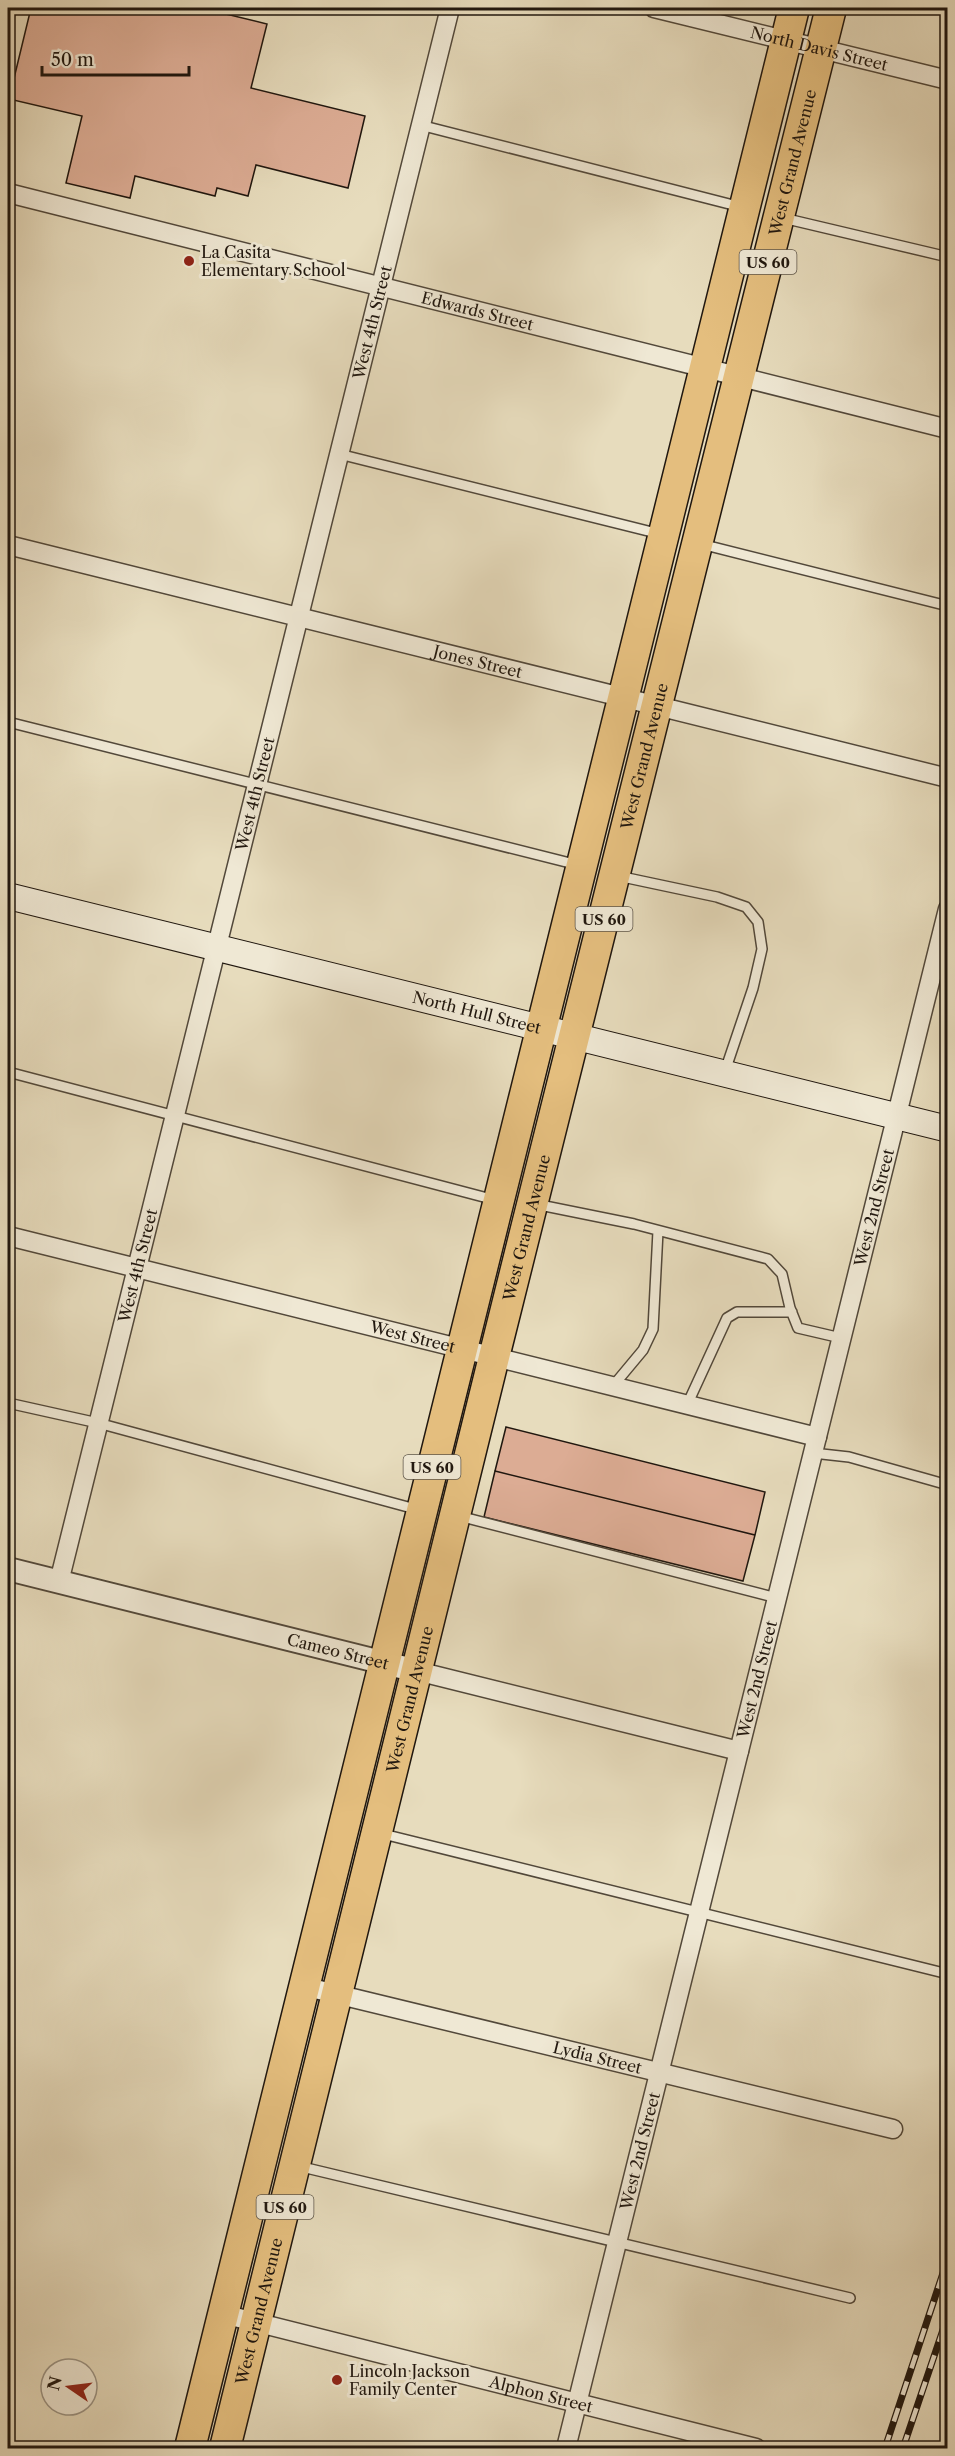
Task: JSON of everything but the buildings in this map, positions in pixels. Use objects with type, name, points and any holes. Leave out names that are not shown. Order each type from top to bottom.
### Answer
[{"type":"highway","name":"West Grand Avenue","points":[[190,2448],[794,8]]},
{"type":"highway","name":"West Grand Avenue","points":[[225,2448],[339,1995],[494,1357],[831,8]]},
{"type":"main road","name":"North Hull Street","points":[[8,896],[948,1129]]},
{"type":"street","name":"West 4th Street","points":[[59,1582],[450,8]]},
{"type":"street","name":"North Davis Street","points":[[654,8],[948,80]]},
{"type":"street","name":"Edwards Street","points":[[8,193],[948,429]]},
{"type":"street","name":"Jones Street","points":[[8,545],[948,778]]},
{"type":"street","name":"West 2nd Street","points":[[566,2448],[948,909]]},
{"type":"street","name":"West Street","points":[[8,1236],[687,1405],[815,1445]]},
{"type":"street","name":"Cameo Street","points":[[8,1569],[739,1750]]},
{"type":"street","name":"Lydia Street","points":[[303,1986],[893,2129]]},
{"type":"street","name":"Alphon Street","points":[[223,2314],[756,2448]]},
{"type":"lane","points":[[8,21],[11,8]]},
{"type":"lane","points":[[420,125],[744,207]]},
{"type":"lane","points":[[779,217],[948,257]]},
{"type":"lane","points":[[339,453],[663,534]]},
{"type":"lane","points":[[698,543],[948,606]]},
{"type":"lane","points":[[8,722],[581,865]]},
{"type":"lane","points":[[615,875],[726,900],[746,907],[758,922],[762,950],[753,988],[724,1073]]},
{"type":"lane","points":[[8,1072],[175,1114],[499,1201]]},
{"type":"lane","points":[[533,1203],[768,1259],[782,1274],[798,1328],[841,1338]]},
{"type":"lane","points":[[613,1386],[643,1350],[653,1329],[658,1231]]},
{"type":"lane","points":[[687,1405],[727,1318],[737,1312],[792,1312]]},
{"type":"lane","points":[[8,1403],[98,1424],[421,1511]]},
{"type":"lane","points":[[815,1445],[948,1485]]},
{"type":"lane","points":[[456,1515],[777,1598]]},
{"type":"lane","points":[[378,1832],[948,1974]]},
{"type":"lane","points":[[296,2166],[850,2298]]},
{"type":"railway","points":[[885,2448],[948,2258]]},
{"type":"railway","points":[[903,2448],[948,2315]]},
{"type":"place","name":"La Casita Elementary School","points":[[189,261]]},
{"type":"place","name":"Lincoln Jackson Family Center","points":[[337,2380]]}]
